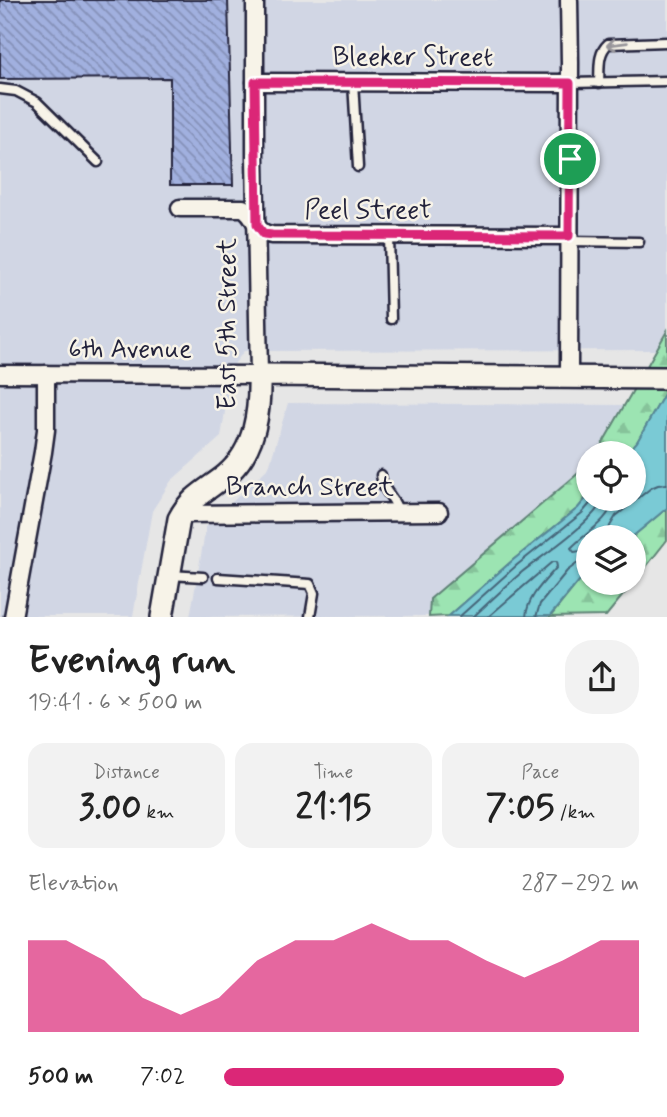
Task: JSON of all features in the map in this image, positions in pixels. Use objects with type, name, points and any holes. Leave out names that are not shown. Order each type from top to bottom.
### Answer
[{"type":"main road","points":[[259,375],[667,378]]},
{"type":"main road","name":"East 5th Street","points":[[181,514],[196,496],[228,474],[245,451],[258,414],[259,375]]},
{"type":"main road","points":[[162,617],[181,514]]},
{"type":"street","name":"East 5th Street","points":[[255,0],[259,375]]},
{"type":"street","points":[[569,0],[569,377]]},
{"type":"street","name":"Bleeker Street","points":[[255,82],[570,83]]},
{"type":"street","name":"Peel Street","points":[[180,208],[243,208],[251,214],[264,234],[272,235],[569,238]]},
{"type":"street","name":"6th Avenue","points":[[0,374],[259,375]]},
{"type":"street","points":[[13,617],[44,441],[46,374]]},
{"type":"street","name":"Branch Street","points":[[181,514],[439,512]]},
{"type":"lane","points":[[599,83],[600,57],[608,44],[667,42]]},
{"type":"lane","points":[[570,83],[667,81]]},
{"type":"lane","points":[[353,82],[358,167]]},
{"type":"lane","points":[[0,89],[16,91],[37,102],[98,162]]},
{"type":"lane","points":[[389,235],[391,319]]},
{"type":"lane","points":[[569,238],[639,243]]},
{"type":"lane","points":[[381,475],[382,485],[397,504],[398,512]]},
{"type":"lane","points":[[170,575],[202,577]]},
{"type":"lane","points":[[218,578],[310,584],[314,593],[310,617]]},
{"type":"shaded area","points":[[0,0],[667,0],[667,331],[656,350],[244,351],[232,367],[221,437],[171,481],[152,511],[133,616],[0,616]]},
{"type":"shaded area","points":[[288,403],[625,405],[604,441],[576,441],[576,475],[430,599],[429,616],[190,617],[206,527],[269,467]]},
{"type":"green space","points":[[667,331],[667,389],[638,441],[604,441]]},
{"type":"green space","points":[[576,475],[576,510],[449,616],[429,617],[430,599]]},
{"type":"green space","points":[[667,508],[667,540],[646,567],[646,525]]},
{"type":"green space","points":[[576,585],[576,595],[623,595],[606,616],[550,617]]},
{"type":"water","points":[[667,389],[667,508],[646,525],[576,525],[576,585],[550,616],[449,616],[576,510],[646,511],[646,441],[638,441]]},
{"type":"building","points":[[0,0],[228,0],[233,185],[170,185],[170,78],[0,79]]},
{"type":"route","points":[[255,82],[570,83],[570,159],[569,236],[264,234],[257,225],[255,82]]}]
